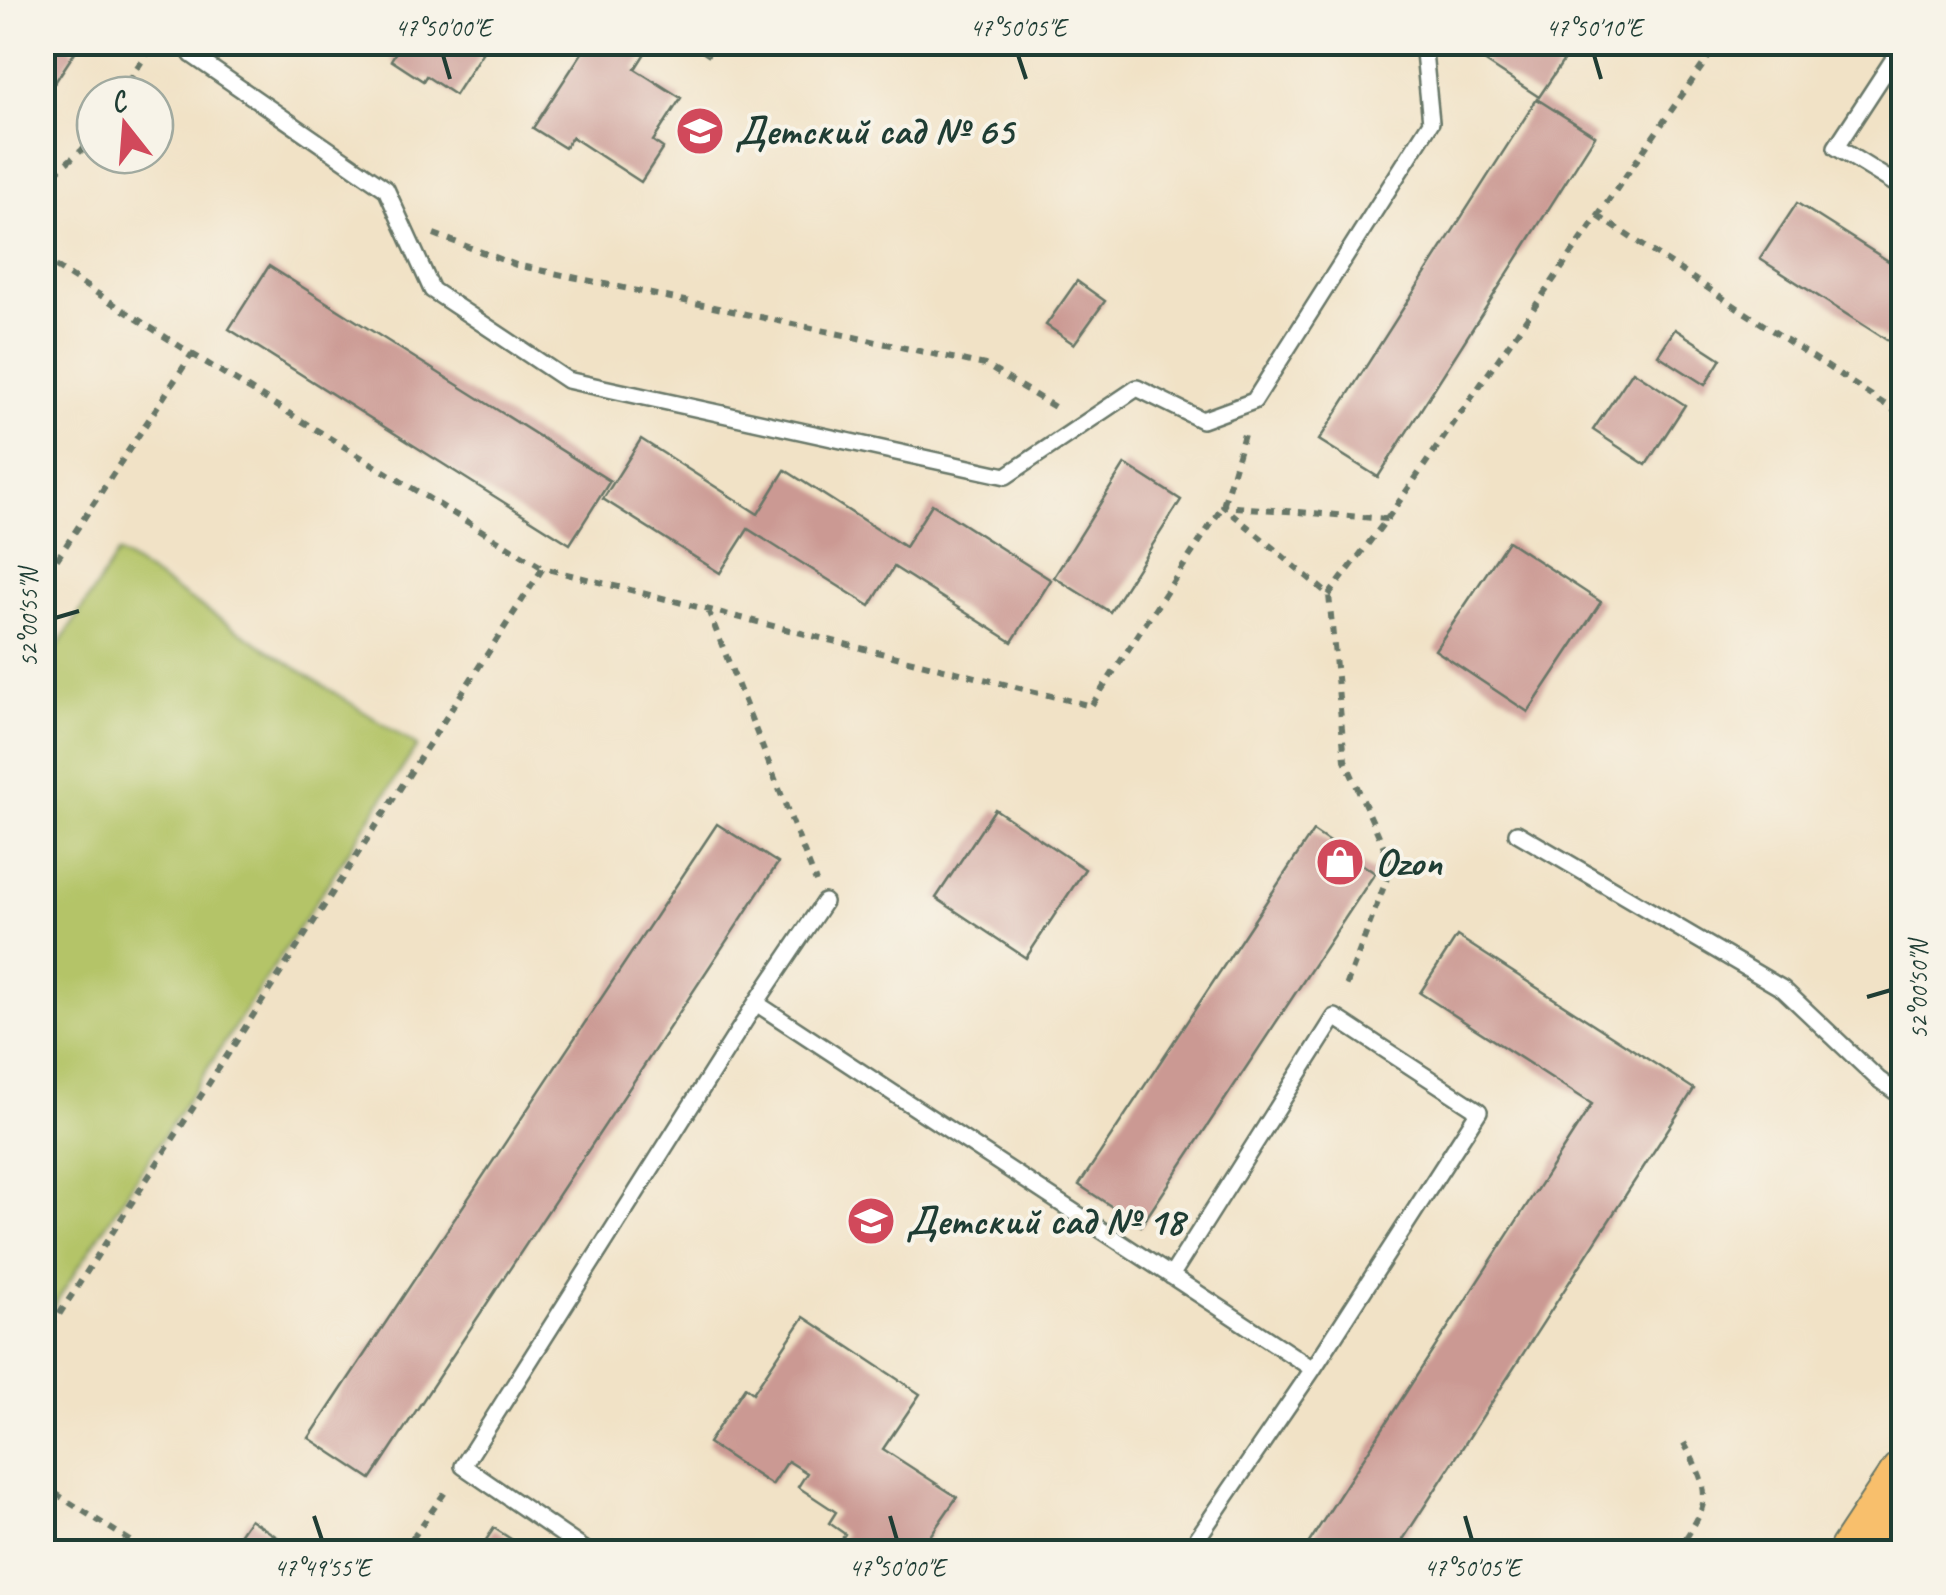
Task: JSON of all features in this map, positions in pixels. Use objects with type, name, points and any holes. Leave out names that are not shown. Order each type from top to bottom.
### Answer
[{"type":"main road","points":[[1853,1552],[1904,1475]]},
{"type":"lane","points":[[182,42],[192,55],[386,190],[432,290],[567,380],[1006,476],[1136,388],[1202,420],[1254,401],[1430,122],[1423,42]]},
{"type":"lane","points":[[1904,43],[1836,147],[1904,189]]},
{"type":"lane","points":[[1517,833],[1783,989],[1878,1079],[1904,1098]]},
{"type":"lane","points":[[588,1552],[464,1466],[824,902]]},
{"type":"lane","points":[[756,1003],[1313,1369]]},
{"type":"lane","points":[[1170,1276],[1334,1016],[1479,1112],[1313,1369],[1188,1552]]},
{"type":"path","points":[[132,75],[154,42]]},
{"type":"path","points":[[1334,1016],[1392,865],[1344,760],[1329,596],[1387,519],[1719,42]]},
{"type":"path","points":[[42,183],[75,156]]},
{"type":"path","points":[[1598,216],[1904,417]]},
{"type":"path","points":[[400,221],[516,265],[984,365],[1081,423]]},
{"type":"path","points":[[42,258],[542,568],[1091,706],[1223,506],[1254,401]]},
{"type":"path","points":[[42,582],[192,354]]},
{"type":"path","points":[[1223,506],[1387,519]]},
{"type":"path","points":[[1223,506],[1329,596]]},
{"type":"path","points":[[42,1342],[542,568]]},
{"type":"path","points":[[708,610],[824,902]]},
{"type":"path","points":[[1677,1552],[1700,1517],[1705,1499],[1703,1480],[1684,1443]]},
{"type":"path","points":[[404,1552],[464,1466]]},
{"type":"path","points":[[42,1484],[148,1552]]},
{"type":"green space","points":[[118,553],[417,746],[43,1322],[43,670]]},
{"type":"building","points":[[42,42],[61,42],[75,52],[42,102]]},
{"type":"building","points":[[402,42],[489,42],[455,95],[426,76],[423,81],[391,60]]},
{"type":"building","points":[[589,42],[652,42],[635,69],[681,98],[653,141],[663,148],[641,182],[572,137],[565,148],[533,128]]},
{"type":"building","points":[[687,42],[717,42],[708,56]]},
{"type":"building","points":[[1496,42],[1576,42],[1539,97],[1484,61]]},
{"type":"building","points":[[1537,99],[1595,136],[1378,477],[1319,440]]},
{"type":"building","points":[[1797,203],[1904,271],[1904,351],[1760,259]]},
{"type":"building","points":[[269,266],[610,481],[570,544],[229,329]]},
{"type":"building","points":[[1077,281],[1105,301],[1074,344],[1046,325]]},
{"type":"building","points":[[1675,329],[1721,359],[1705,385],[1658,355]]},
{"type":"building","points":[[1633,371],[1685,405],[1646,465],[1593,430]]},
{"type":"building","points":[[641,439],[758,514],[785,470],[905,547],[932,504],[1051,580],[1012,642],[894,567],[870,606],[748,529],[720,573],[603,499]]},
{"type":"building","points":[[1125,464],[1181,500],[1110,612],[1054,577]]},
{"type":"building","points":[[1508,541],[1601,602],[1528,712],[1435,650]]},
{"type":"building","points":[[995,809],[1085,869],[1026,958],[936,898]]},
{"type":"building","points":[[717,824],[778,863],[371,1479],[309,1438]]},
{"type":"building","points":[[1313,831],[1375,873],[1141,1226],[1079,1185]]},
{"type":"building","points":[[1457,936],[1694,1089],[1395,1552],[1303,1552],[1592,1104],[1420,993]]},
{"type":"building","points":[[804,1317],[920,1394],[883,1449],[957,1497],[919,1552],[833,1552],[845,1534],[829,1523],[836,1512],[798,1487],[807,1473],[788,1461],[772,1485],[708,1443],[745,1387],[753,1393]]},
{"type":"building","points":[[250,1519],[292,1547],[289,1552],[237,1552],[230,1548]]},
{"type":"building","points":[[494,1528],[531,1552],[478,1552]]},
{"type":"place","name":"Детский сад № 65","points":[[700,131]]},
{"type":"place","name":"Ozon","points":[[1340,862]]},
{"type":"place","name":"Детский сад № 18","points":[[871,1221]]}]
